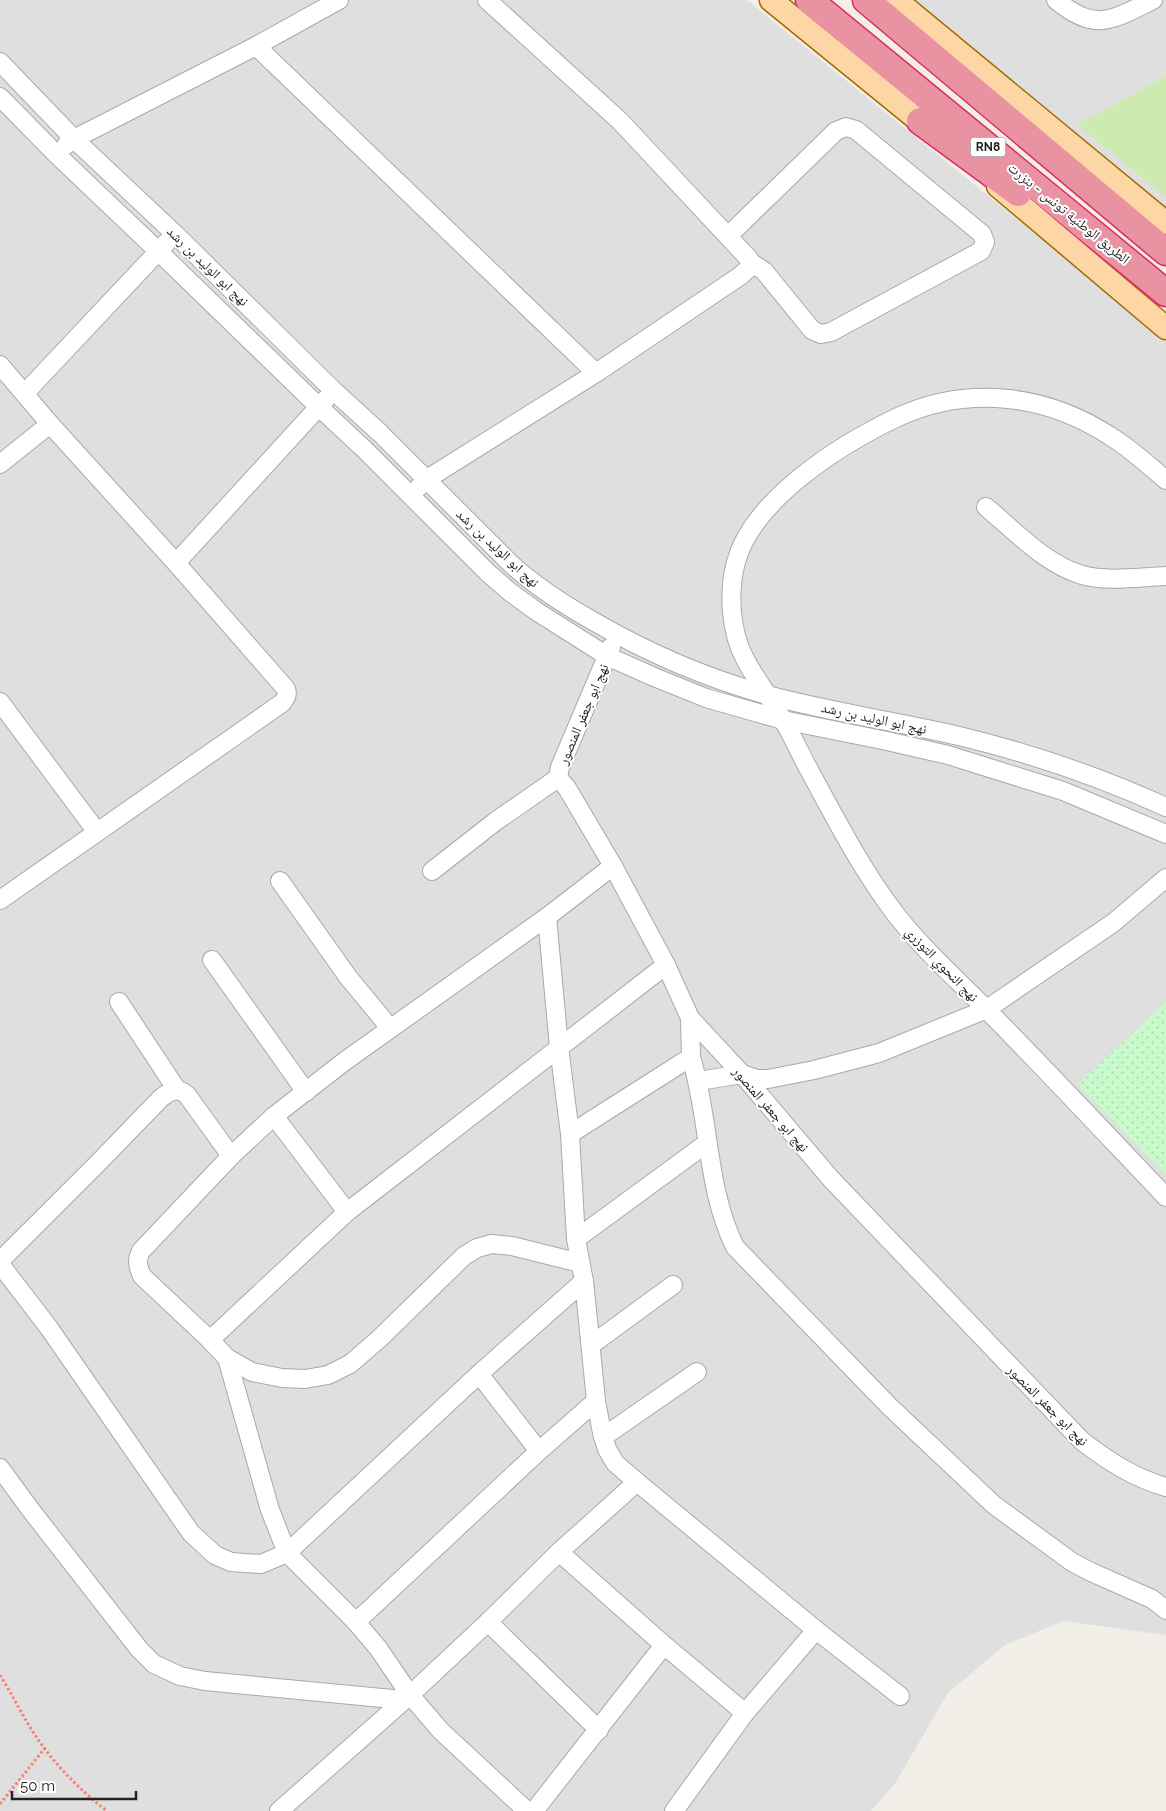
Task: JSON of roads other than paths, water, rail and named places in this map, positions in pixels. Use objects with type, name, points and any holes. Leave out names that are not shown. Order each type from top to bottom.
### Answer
[{"type":"highway","name":"الطريق الوطنية تونس - بنزرت","points":[[810,0],[1166,293]]},
{"type":"highway","name":"RN8","points":[[866,0],[1166,252]]},
{"type":"highway","name":"RN8","points":[[874,0],[955,74]]},
{"type":"highway","name":"RN8","points":[[920,121],[1166,301]]},
{"type":"highway","name":"RN8","points":[[1074,175],[1166,245]]},
{"type":"main road","points":[[771,0],[920,121],[1166,328]]},
{"type":"main road","points":[[896,0],[1166,224]]},
{"type":"street","points":[[55,153],[74,139],[256,46],[339,0]]},
{"type":"street","points":[[487,0],[620,121],[750,262],[759,266],[764,271],[812,330],[821,334],[831,332],[981,251],[985,242],[982,234],[856,130],[846,127],[836,131],[728,236]]},
{"type":"street","points":[[1056,0],[1091,21],[1106,20],[1122,15],[1152,0]]},
{"type":"street","points":[[256,46],[596,373]]},
{"type":"street","name":"نهج ابو الوليد بن رشد","points":[[0,62],[74,139],[175,234],[530,581],[552,598],[617,635],[663,658],[698,672],[767,695],[898,722],[1022,753],[1136,793],[1166,807]]},
{"type":"street","name":"نهج ابو الوليد بن رشد","points":[[0,97],[55,153],[318,407],[411,494],[488,573],[536,611],[607,656],[706,698],[783,720],[887,740],[957,758],[1063,791],[1166,834]]},
{"type":"street","points":[[25,393],[175,234]]},
{"type":"street","points":[[411,494],[427,480],[596,373],[745,272],[750,267],[750,262]]},
{"type":"street","points":[[0,365],[50,424],[176,563],[286,689],[286,696],[282,703],[0,900]]},
{"type":"street","points":[[176,563],[334,391]]},
{"type":"street","name":"نهج النحوي التوزري","points":[[1166,480],[1110,436],[1069,413],[1029,400],[986,397],[950,401],[918,408],[878,426],[780,494],[761,516],[747,537],[736,561],[732,584],[732,607],[736,633],[743,656],[783,720],[842,831],[892,909],[915,939],[987,1009],[1166,1197]]},
{"type":"street","points":[[0,464],[50,424]]},
{"type":"street","points":[[986,507],[1044,555],[1063,567],[1083,575],[1108,578],[1166,576]]},
{"type":"street","name":"نهج ابو جعفر المنصور","points":[[617,635],[560,767],[558,778],[567,788],[613,866],[666,965],[690,1018],[742,1074],[832,1179],[1082,1441],[1114,1465],[1150,1482],[1166,1487]]},
{"type":"street","points":[[0,702],[97,832]]},
{"type":"street","points":[[432,871],[496,821],[558,778]]},
{"type":"street","points":[[580,1263],[512,1246],[492,1244],[477,1248],[464,1256],[379,1339],[350,1364],[328,1375],[305,1379],[282,1378],[252,1372],[227,1358],[142,1276],[138,1269],[141,1251],[231,1156],[274,1116],[390,1028],[548,917],[613,866]]},
{"type":"street","points":[[699,1081],[742,1074],[757,1080],[768,1079],[823,1068],[879,1052],[987,1009],[1113,923],[1166,878]]},
{"type":"street","points":[[280,881],[348,977],[390,1028]]},
{"type":"street","points":[[548,917],[559,1047],[570,1134],[576,1239],[584,1281],[596,1401],[607,1449],[615,1463],[637,1482],[816,1630],[900,1696]]},
{"type":"street","points":[[212,960],[306,1092]]},
{"type":"street","points":[[210,1340],[347,1212],[666,965]]},
{"type":"street","points":[[119,1002],[177,1090],[187,1095],[231,1156]]},
{"type":"street","points":[[690,1018],[691,1057],[699,1081],[707,1143],[724,1223],[735,1247],[890,1407],[994,1505],[1045,1544],[1078,1566],[1152,1599],[1166,1610]]},
{"type":"street","points":[[570,1134],[691,1057]]},
{"type":"street","points":[[177,1090],[170,1091],[160,1098],[94,1168],[0,1262],[49,1328],[191,1533],[215,1555],[232,1562],[261,1564],[286,1553],[479,1374],[584,1281]]},
{"type":"street","points":[[274,1116],[347,1212]]},
{"type":"street","points":[[576,1239],[707,1143]]},
{"type":"street","points":[[591,1345],[673,1285]]},
{"type":"street","points":[[227,1358],[270,1510],[286,1553],[356,1622],[378,1648],[406,1697],[527,1811]]},
{"type":"street","points":[[603,1437],[697,1372]]},
{"type":"street","points":[[479,1374],[539,1450]]},
{"type":"street","points":[[356,1622],[539,1450],[596,1401]]},
{"type":"street","points":[[0,1468],[139,1650],[154,1664],[180,1676],[204,1681],[406,1697]]},
{"type":"street","points":[[279,1811],[488,1622],[559,1552],[637,1482]]},
{"type":"street","points":[[559,1552],[664,1645],[745,1713]]},
{"type":"street","points":[[488,1622],[599,1730]]},
{"type":"street","points":[[674,1811],[745,1713],[816,1630]]},
{"type":"street","points":[[534,1811],[664,1645]]}]
